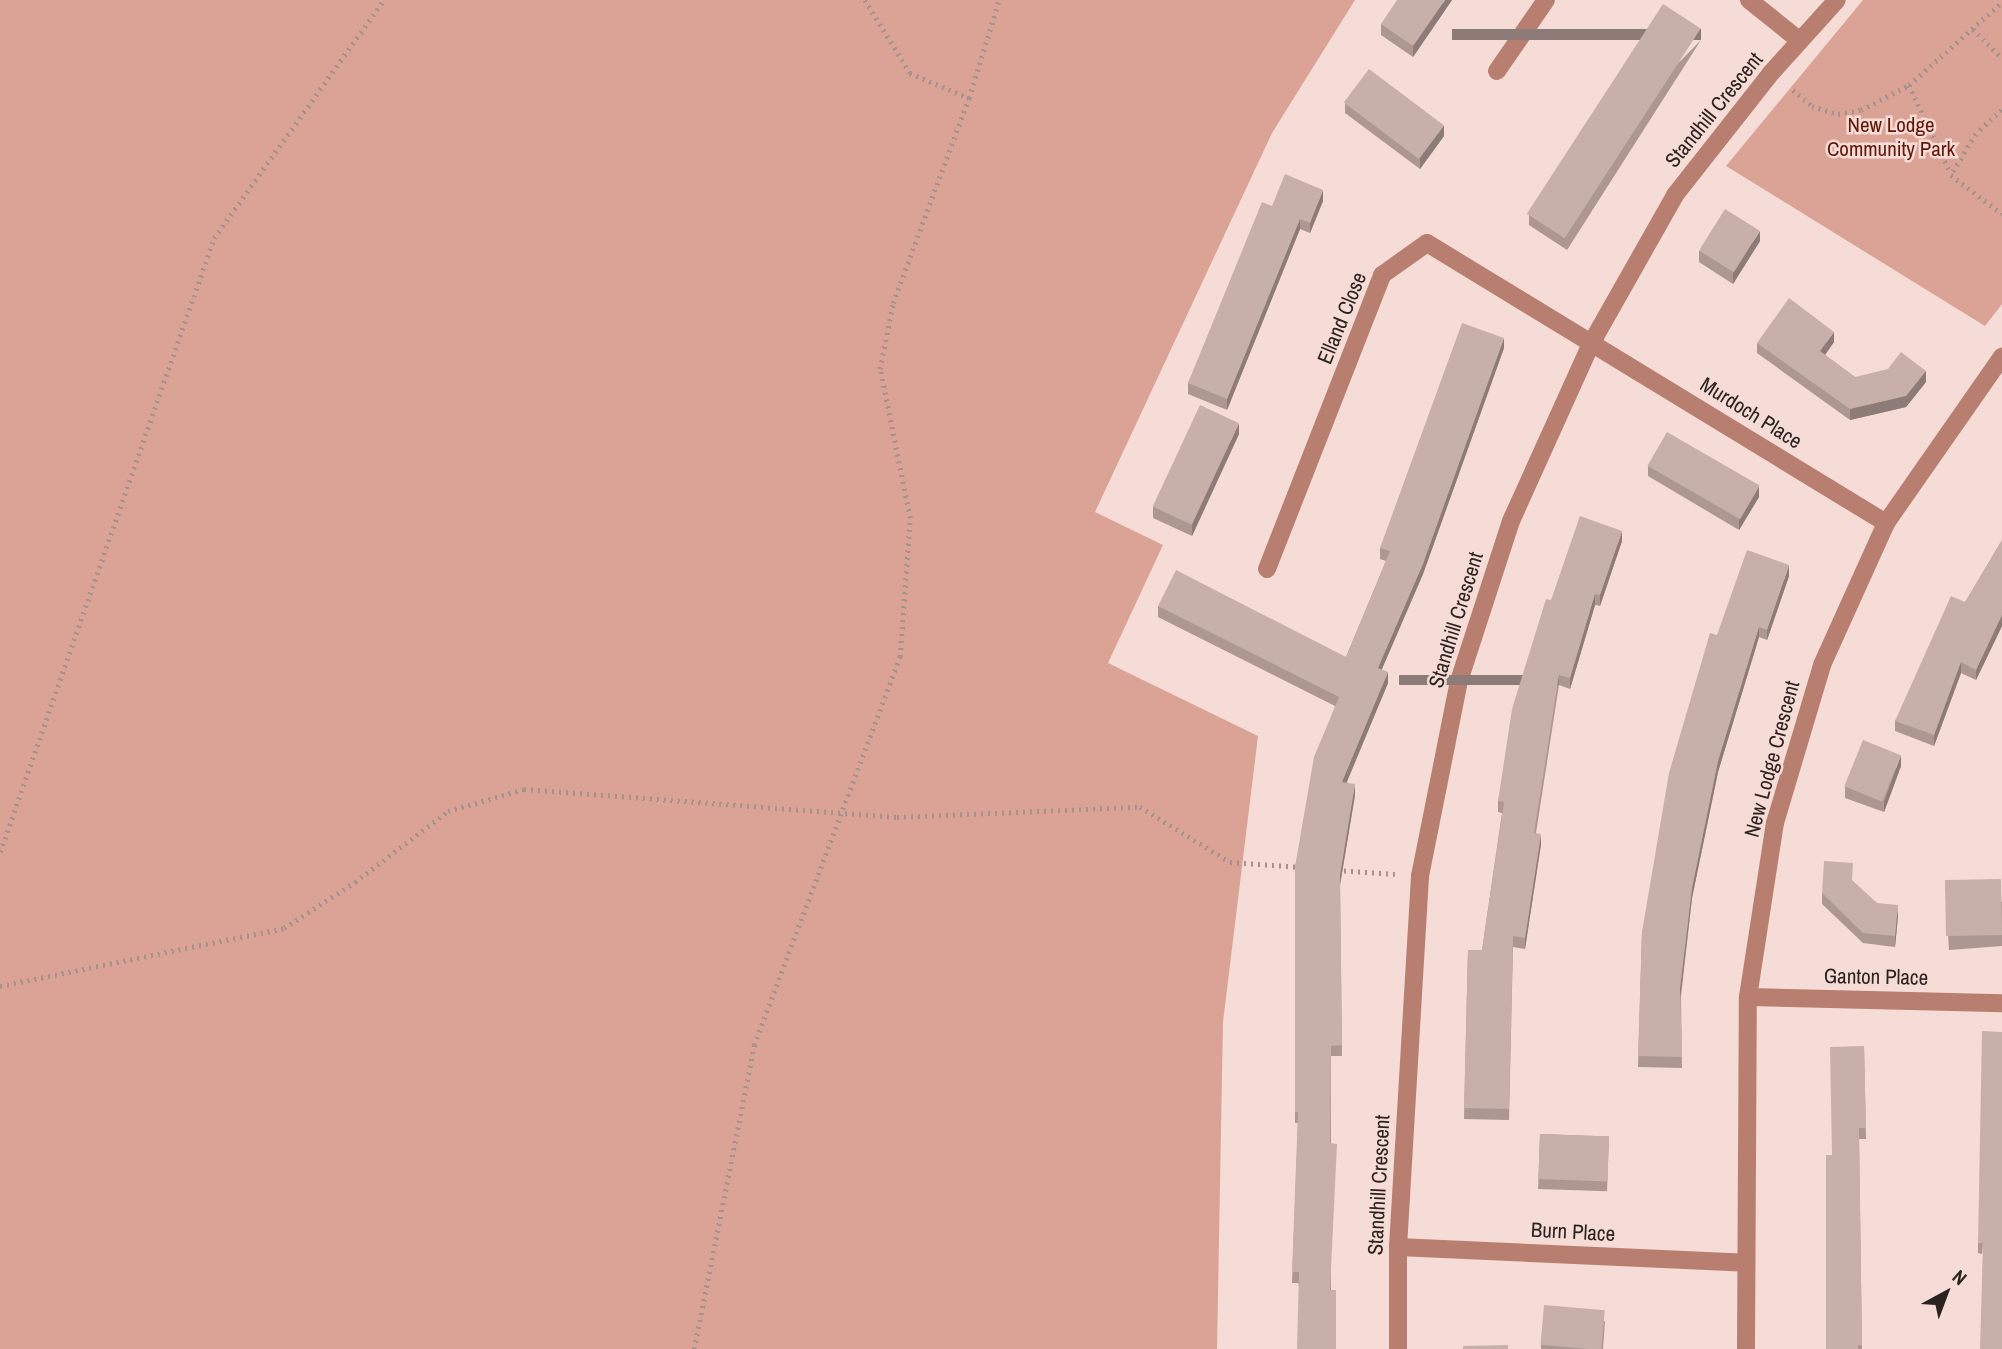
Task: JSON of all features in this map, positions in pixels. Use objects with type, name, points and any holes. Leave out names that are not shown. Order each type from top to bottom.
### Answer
[{"type":"street","points":[[1497,71],[1546,0]]},
{"type":"street","points":[[1749,0],[1799,40]]},
{"type":"street","name":"Standhill Crescent","points":[[1398,1349],[1398,1247],[1420,876],[1459,681],[1507,533],[1592,342],[1675,195],[1799,40],[1837,0]]},
{"type":"street","name":"Elland Close","points":[[1267,569],[1382,275],[1427,243],[1592,342]]},
{"type":"street","name":"Murdoch Place","points":[[1592,342],[1886,523]]},
{"type":"street","name":"New Lodge Crescent","points":[[1746,1349],[1748,997],[1775,823],[1822,665],[1886,523],[2002,357]]},
{"type":"street","name":"Ganton Place","points":[[1748,997],[2002,1003]]},
{"type":"street","name":"Burn Place","points":[[1398,1247],[1746,1263]]},
{"type":"path","points":[[0,852],[214,238],[384,0]]},
{"type":"path","points":[[866,0],[910,73],[969,98]]},
{"type":"path","points":[[694,1349],[754,1045],[900,657],[910,518],[880,369],[893,303],[969,98],[999,0]]},
{"type":"path","points":[[1772,73],[1812,106],[1838,114],[1861,110],[1909,85],[2002,2]]},
{"type":"path","points":[[1973,29],[2002,58]]},
{"type":"path","points":[[1909,85],[1951,175],[2002,214]]},
{"type":"path","points":[[1951,175],[1976,134],[2002,110]]},
{"type":"path","points":[[0,986],[284,928],[355,882],[448,811],[524,789],[897,817],[1140,807],[1230,862],[1312,868]]},
{"type":"path","points":[[1325,869],[1420,876]]},
{"type":"green space","points":[[0,0],[1355,0],[1272,133],[1095,512],[1163,545],[1108,663],[1258,736],[1223,1022],[1217,1349],[0,1349]]},
{"type":"green space","name":"New Lodge Community Park","points":[[1863,0],[2002,0],[2002,304],[1985,326],[1726,166]]},
{"type":"building","points":[[1397,0],[1445,0],[1413,46],[1381,24]]},
{"type":"building","points":[[1663,4],[1701,29],[1565,238],[1527,214]]},
{"type":"building","points":[[1369,69],[1444,126],[1419,159],[1344,103]]},
{"type":"building","points":[[1285,174],[1323,190],[1310,223],[1300,219],[1227,399],[1188,383],[1262,202],[1272,206]]},
{"type":"building","points":[[1725,209],[1760,231],[1734,272],[1699,251]]},
{"type":"building","points":[[1789,298],[1834,332],[1820,351],[1855,377],[1888,369],[1901,352],[1926,371],[1906,396],[1850,409],[1757,343]]},
{"type":"building","points":[[1462,323],[1504,338],[1423,564],[1378,668],[1388,672],[1342,782],[1355,784],[1340,875],[1342,1045],[1331,1046],[1330,1143],[1337,1144],[1330,1290],[1336,1290],[1336,1349],[1297,1349],[1299,1272],[1292,1272],[1298,1112],[1295,1112],[1295,867],[1314,757],[1339,697],[1158,606],[1176,570],[1346,657],[1390,551],[1380,548]]},
{"type":"building","points":[[1200,405],[1239,423],[1192,525],[1153,507]]},
{"type":"building","points":[[1667,432],[1760,486],[1740,519],[1648,466]]},
{"type":"building","points":[[1580,516],[1622,531],[1600,595],[1595,594],[1570,678],[1559,675],[1534,833],[1541,834],[1525,938],[1513,936],[1509,1109],[1464,1108],[1468,950],[1482,950],[1504,802],[1498,801],[1512,709],[1546,599],[1551,600]]},
{"type":"building","points":[[2002,540],[2002,615],[1976,670],[1961,662],[1934,735],[1895,721],[1951,596],[1965,602]]},
{"type":"building","points":[[1747,550],[1789,565],[1767,630],[1759,627],[1718,761],[1692,888],[1680,988],[1682,1057],[1638,1056],[1642,932],[1669,773],[1710,633],[1717,635]]},
{"type":"building","points":[[1863,740],[1901,755],[1882,802],[1844,786]]},
{"type":"building","points":[[1824,861],[1853,863],[1852,880],[1877,903],[1898,905],[1895,936],[1863,933],[1822,893]]},
{"type":"building","points":[[2001,879],[2002,935],[1946,936],[1945,880]]},
{"type":"building","points":[[1982,1031],[2002,1032],[2002,1349],[1980,1349],[1983,1243],[1978,1243]]},
{"type":"building","points":[[1864,1046],[1866,1128],[1859,1128],[1862,1345],[1858,1345],[1858,1349],[1826,1349],[1826,1155],[1832,1155],[1830,1047]]},
{"type":"building","points":[[1540,1134],[1609,1136],[1607,1181],[1538,1179]]},
{"type":"building","points":[[1544,1305],[1605,1310],[1601,1349],[1541,1345]]},
{"type":"building","points":[[1508,1345],[1508,1349],[1463,1349],[1463,1346]]}]
